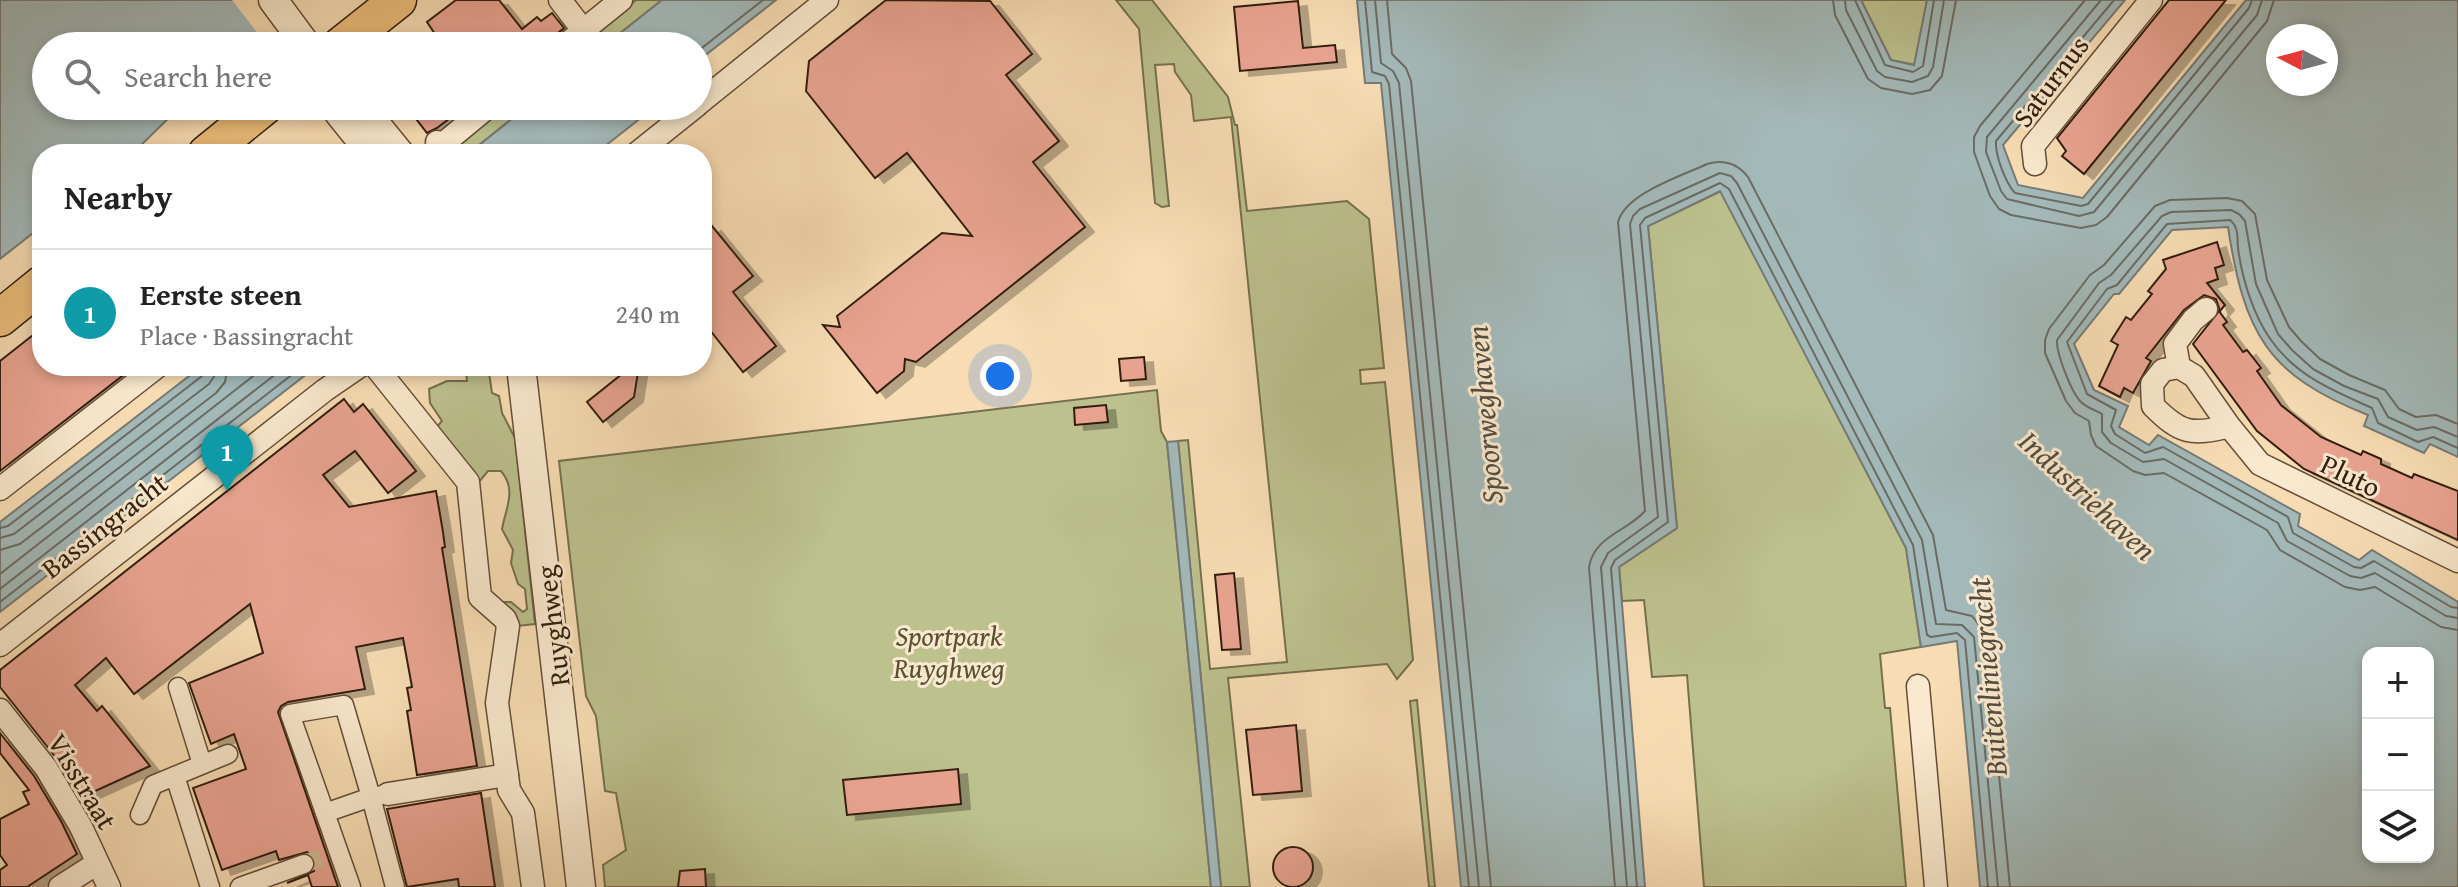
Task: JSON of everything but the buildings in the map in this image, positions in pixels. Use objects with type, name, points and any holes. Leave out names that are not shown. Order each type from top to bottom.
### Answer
[{"type":"main road","points":[[358,32],[398,0]]},
{"type":"main road","points":[[218,144],[248,120]]},
{"type":"main road","points":[[0,318],[32,292]]},
{"type":"street","points":[[560,0],[583,30]]},
{"type":"street","points":[[581,32],[621,0]]},
{"type":"street","points":[[712,93],[827,0]]},
{"type":"street","name":"Saturnus","points":[[2035,164],[2033,146],[2151,0]]},
{"type":"street","points":[[280,10],[296,32]]},
{"type":"street","points":[[345,120],[364,144]]},
{"type":"street","points":[[372,120],[392,144]]},
{"type":"street","points":[[437,142],[443,144],[472,120]]},
{"type":"street","points":[[648,144],[678,120]]},
{"type":"street","points":[[2206,309],[2193,320],[2175,344],[2179,367],[2163,370],[2152,384],[2153,406],[2173,427],[2203,433],[2229,426]]},
{"type":"street","name":"Pluto","points":[[2179,367],[2194,376],[2260,464],[2458,561]]},
{"type":"street","points":[[0,489],[144,376]]},
{"type":"street","name":"Bassingracht","points":[[0,645],[345,376]]},
{"type":"street","name":"Ruyghweg","points":[[383,376],[468,482],[480,597],[505,619],[508,626],[497,699],[510,794],[523,813],[533,887]]},
{"type":"street","name":"Ruyghweg","points":[[522,376],[581,887]]},
{"type":"street","points":[[1918,686],[1936,887]]},
{"type":"street","points":[[178,687],[202,764]]},
{"type":"street","points":[[351,887],[335,854],[325,813],[290,714],[344,705],[380,795],[395,887]]},
{"type":"street","name":"Visstraat","points":[[0,710],[46,768],[81,827],[109,887]]},
{"type":"street","name":"Visstraat","points":[[140,815],[153,785],[228,754]]},
{"type":"street","points":[[325,813],[380,795],[507,775]]},
{"type":"street","points":[[175,776],[210,887]]},
{"type":"street","points":[[60,887],[96,864]]},
{"type":"street","points":[[240,887],[304,864]]},
{"type":"green space","points":[[636,0],[662,0],[622,32],[596,32]]},
{"type":"green space","points":[[1116,0],[1152,0],[1228,97],[1237,125],[1247,211],[1347,201],[1369,219],[1384,368],[1360,370],[1361,384],[1385,382],[1413,660],[1397,679],[1387,664],[1228,678],[1250,887],[1221,887],[1178,441],[1188,440],[1210,669],[1287,662],[1231,117],[1194,121],[1191,95],[1175,72],[1174,64],[1155,65],[1169,206],[1162,207],[1155,203],[1139,29]]},
{"type":"green space","points":[[1861,0],[1927,0],[1915,65],[1891,60]]},
{"type":"green space","points":[[484,120],[510,120],[480,144],[454,144]]},
{"type":"green space","points":[[1721,191],[1906,548],[1921,647],[1880,654],[1885,708],[1890,708],[1906,887],[1704,887],[1687,675],[1652,677],[1644,600],[1622,601],[1619,567],[1677,528],[1648,226]]},
{"type":"green space","points":[[466,376],[489,376],[492,393],[499,396],[502,413],[515,438],[535,624],[517,626],[499,602],[511,602],[523,612],[527,609],[525,589],[518,584],[511,563],[513,550],[502,529],[509,499],[506,478],[501,471],[488,471],[479,482],[436,428],[442,421],[430,403],[429,389],[447,381],[467,381]]},
{"type":"green space","name":"Sportpark Ruyghweg","points":[[1157,390],[1161,431],[1167,442],[1211,887],[605,887],[603,865],[626,850],[616,793],[605,791],[596,716],[586,696],[559,461]]},
{"type":"green space","points":[[1417,700],[1435,887],[1429,887],[1410,701]]},
{"type":"water","points":[[0,0],[300,0],[259,32],[32,32],[32,120],[167,120],[142,144],[32,144],[32,234],[0,259]]},
{"type":"water","points":[[662,0],[776,0],[712,50],[712,32],[622,32]]},
{"type":"water","points":[[1357,0],[1861,0],[1891,60],[1914,65],[1927,0],[2125,0],[2003,145],[2018,185],[2083,198],[2246,0],[2458,0],[2458,457],[2430,444],[2424,453],[2364,426],[2368,415],[2305,384],[2283,366],[2252,322],[2234,264],[2228,227],[2172,230],[2074,344],[2094,390],[2128,406],[2119,427],[2149,445],[2158,435],[2300,514],[2298,526],[2359,560],[2372,550],[2458,602],[2458,887],[1980,887],[1957,641],[1921,647],[1906,548],[1720,191],[1648,226],[1677,528],[1619,567],[1645,887],[1461,887],[1381,83],[1365,83]]},
{"type":"water","points":[[510,120],[638,120],[608,144],[480,144]]},
{"type":"water","points":[[189,376],[304,376],[0,612],[0,522]]},
{"type":"water","points":[[1178,441],[1221,887],[1211,887],[1167,442]]},
{"type":"pier","points":[[232,0],[304,0],[265,32],[257,32]]},
{"type":"tunnel","points":[[304,864],[332,854]]},
{"type":"place","name":"Eerste steen","points":[[227,491]]},
{"type":"water label","name":"Spoorweghaven","points":[[1484,415]]},
{"type":"water label","name":"Industriehaven","points":[[2088,495]]},
{"type":"water label","name":"Buitenliniegracht","points":[[1987,677]]}]
